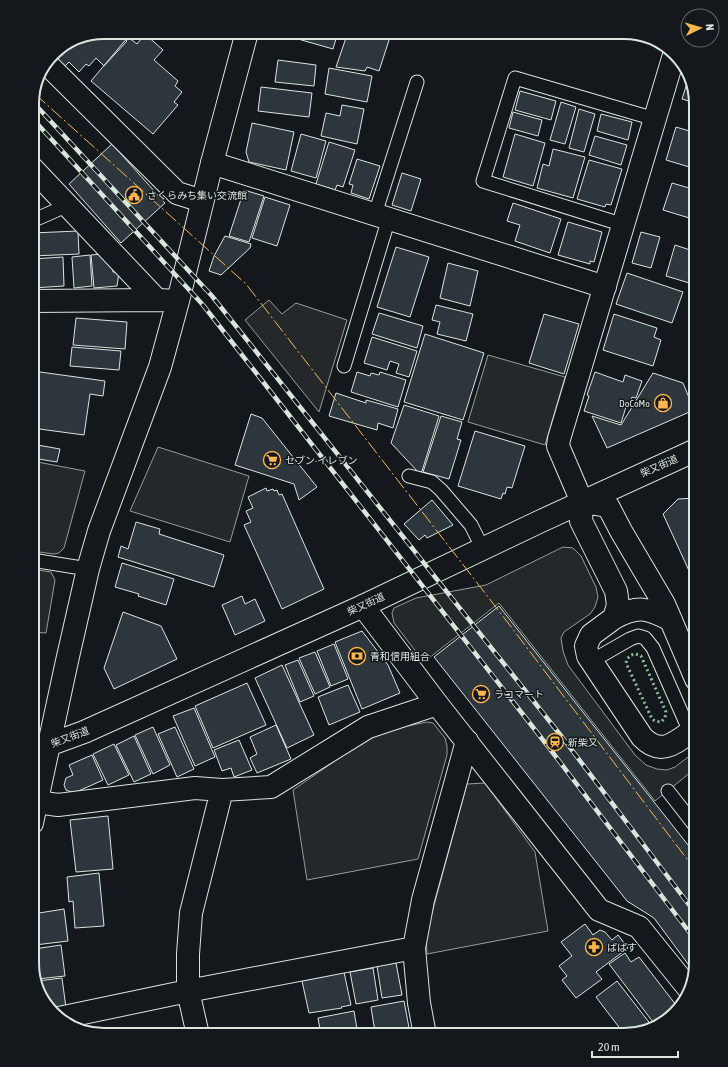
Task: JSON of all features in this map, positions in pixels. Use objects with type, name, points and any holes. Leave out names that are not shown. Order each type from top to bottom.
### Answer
[{"type":"street","points":[[39,766],[40,748],[67,661],[88,569],[99,531],[160,367],[167,300],[202,201],[245,39]]},
{"type":"street","points":[[614,618],[618,605],[616,591],[581,521],[582,502],[558,446],[672,60]]},
{"type":"street","points":[[50,67],[177,193],[202,201]]},
{"type":"street","points":[[212,163],[604,287]]},
{"type":"street","points":[[39,175],[167,300]]},
{"type":"street","points":[[39,301],[167,300]]},
{"type":"street","name":"柴又街道","points":[[40,748],[84,732],[363,606],[582,502],[689,453]]},
{"type":"street","points":[[582,502],[608,506],[664,604],[689,662]]},
{"type":"street","points":[[363,606],[437,704],[599,910],[638,927],[686,984]]},
{"type":"street","points":[[671,620],[653,612],[638,609],[627,611],[614,618],[591,635],[586,646],[588,656],[594,666],[642,737],[649,744],[658,747],[671,745],[689,733]]},
{"type":"street","points":[[39,802],[58,805],[194,788],[222,790],[271,787],[368,727],[437,704]]},
{"type":"street","points":[[424,1028],[419,1003],[414,948],[423,900],[467,741]]},
{"type":"street","points":[[196,1028],[188,991],[188,954],[191,914],[222,790]]},
{"type":"street","points":[[67,1016],[188,991],[414,948]]},
{"type":"lane","points":[[624,225],[483,181],[515,78],[656,119]]},
{"type":"lane","points":[[344,366],[418,82]]},
{"type":"lane","points":[[39,218],[68,205]]},
{"type":"lane","points":[[409,476],[432,482],[441,490],[471,525],[483,549]]},
{"type":"lane","points":[[39,561],[88,569]]},
{"type":"lane","points":[[594,666],[597,658],[638,636],[645,638],[653,648],[689,722]]},
{"type":"lane","points":[[668,791],[689,818]]},
{"type":"shaded area","points":[[269,300],[282,314],[296,303],[347,320],[319,412],[245,320]]},
{"type":"shaded area","points":[[488,355],[565,377],[545,445],[468,422]]},
{"type":"shaded area","points":[[158,447],[249,476],[230,542],[130,511]]},
{"type":"shaded area","points":[[39,462],[85,471],[64,548],[59,553],[54,554],[39,552]]},
{"type":"shaded area","points":[[563,547],[573,548],[581,556],[596,587],[598,597],[595,607],[590,614],[564,632],[561,638],[563,651],[568,665],[635,755],[646,765],[657,769],[667,770],[675,767],[689,756],[689,774],[655,801],[499,603],[424,662],[394,623],[392,613],[394,608],[416,598],[486,585]]},
{"type":"shaded area","points":[[39,570],[51,572],[55,580],[46,633],[39,632]]},
{"type":"shaded area","points":[[427,722],[433,723],[445,738],[447,755],[418,859],[307,880],[293,790],[368,738],[407,726]]},
{"type":"shaded area","points":[[485,783],[535,852],[548,931],[427,954],[426,935],[467,784]]},
{"type":"building","points":[[104,39],[125,39],[127,41],[104,66],[96,58],[89,66],[86,64],[79,72],[69,62],[64,67],[56,60],[71,48],[83,42]]},
{"type":"building","points":[[126,39],[131,39],[137,44],[141,39],[151,39],[163,50],[154,60],[178,81],[175,86],[182,92],[174,102],[178,105],[153,134],[91,81]]},
{"type":"building","points":[[298,39],[336,39],[333,49]]},
{"type":"building","points":[[346,39],[389,39],[379,71],[367,67],[365,71],[336,67]]},
{"type":"building","points":[[278,60],[316,65],[314,86],[275,82]]},
{"type":"building","points":[[329,68],[372,76],[367,102],[325,94]]},
{"type":"building","points":[[686,85],[689,101],[682,99]]},
{"type":"building","points":[[261,87],[312,93],[309,117],[258,111]]},
{"type":"building","points":[[520,91],[556,101],[551,120],[515,110]]},
{"type":"building","points":[[561,102],[576,107],[565,144],[550,140]]},
{"type":"building","points":[[342,105],[364,109],[357,144],[321,136],[326,113],[340,116]]},
{"type":"building","points":[[579,109],[595,114],[584,152],[569,148]]},
{"type":"building","points":[[513,112],[542,120],[538,136],[509,128]]},
{"type":"building","points":[[601,114],[632,122],[628,140],[597,131]]},
{"type":"building","points":[[252,123],[294,132],[286,170],[249,162],[246,152]]},
{"type":"building","points":[[676,127],[689,131],[689,167],[666,160]]},
{"type":"building","points":[[301,134],[326,141],[316,178],[291,171]]},
{"type":"building","points":[[515,134],[545,143],[533,186],[503,177]]},
{"type":"building","points":[[595,136],[627,145],[621,165],[589,155]]},
{"type":"building","points":[[329,142],[355,150],[343,187],[337,185],[335,190],[316,184]]},
{"type":"building","points":[[112,144],[165,203],[121,243],[69,184]]},
{"type":"building","points":[[553,149],[585,157],[573,198],[537,188],[543,164],[549,166]]},
{"type":"building","points":[[357,159],[380,166],[369,199],[351,193],[353,185],[349,184]]},
{"type":"building","points":[[589,160],[622,169],[611,205],[606,204],[605,207],[577,199]]},
{"type":"building","points":[[402,173],[421,179],[411,211],[392,205]]},
{"type":"building","points":[[672,183],[689,188],[689,218],[663,210]]},
{"type":"building","points":[[244,190],[264,196],[249,242],[229,236]]},
{"type":"building","points":[[265,197],[290,205],[277,246],[252,238]]},
{"type":"building","points":[[513,203],[561,219],[550,253],[515,241],[520,225],[507,221]]},
{"type":"building","points":[[568,222],[602,232],[594,262],[590,261],[590,264],[558,255]]},
{"type":"building","points":[[78,231],[79,254],[39,256],[39,233]]},
{"type":"building","points":[[641,232],[660,237],[651,268],[632,263]]},
{"type":"building","points":[[225,236],[251,244],[250,248],[221,275],[209,271],[214,256]]},
{"type":"building","points":[[675,245],[689,250],[689,283],[666,276]]},
{"type":"building","points":[[396,247],[429,257],[410,317],[377,307]]},
{"type":"building","points":[[102,254],[112,263],[113,272],[119,272],[117,286],[94,288],[91,255]]},
{"type":"building","points":[[90,255],[92,286],[74,288],[72,257]]},
{"type":"building","points":[[63,257],[64,286],[39,288],[39,259]]},
{"type":"building","points":[[448,263],[478,271],[470,306],[440,298]]},
{"type":"building","points":[[627,273],[683,292],[672,323],[616,304]]},
{"type":"building","points":[[436,305],[473,314],[466,341],[437,334],[440,322],[432,320]]},
{"type":"building","points":[[379,313],[423,326],[417,348],[372,334]]},
{"type":"building","points":[[544,314],[579,324],[564,374],[529,363]]},
{"type":"building","points":[[614,314],[657,328],[654,337],[661,340],[653,366],[603,350]]},
{"type":"building","points":[[76,318],[127,322],[125,349],[73,345]]},
{"type":"building","points":[[425,334],[484,353],[463,420],[404,402]]},
{"type":"building","points":[[372,337],[417,351],[409,377],[396,373],[399,364],[390,361],[387,370],[364,363]]},
{"type":"building","points":[[72,347],[121,351],[119,370],[70,366]]},
{"type":"building","points":[[39,372],[105,381],[103,396],[90,394],[84,435],[39,429]]},
{"type":"building","points":[[357,372],[370,376],[371,373],[379,375],[380,372],[406,380],[398,407],[351,392]]},
{"type":"building","points":[[595,372],[623,382],[625,375],[642,381],[636,398],[632,397],[628,408],[626,407],[621,423],[584,411],[589,396],[587,395]]},
{"type":"building","points":[[653,373],[683,383],[689,398],[689,412],[607,448],[592,416],[621,425]]},
{"type":"building","points":[[336,393],[366,403],[366,400],[398,409],[393,428],[378,423],[377,430],[329,416]]},
{"type":"building","points":[[404,405],[439,416],[422,471],[419,473],[391,443]]},
{"type":"building","points":[[251,414],[262,418],[317,487],[299,500],[294,484],[235,465]]},
{"type":"building","points":[[441,416],[462,422],[457,439],[461,440],[449,479],[423,472]]},
{"type":"building","points":[[475,431],[525,446],[512,488],[507,487],[505,494],[503,493],[501,499],[458,486]]},
{"type":"building","points":[[39,445],[60,449],[57,462],[39,459]]},
{"type":"building","points":[[266,488],[267,491],[273,489],[274,491],[277,490],[279,495],[282,494],[324,589],[282,609],[244,525],[251,522],[246,511],[253,508],[248,497]]},
{"type":"building","points":[[689,498],[689,571],[663,514],[678,499]]},
{"type":"building","points":[[432,500],[453,525],[427,538],[425,535],[419,540],[404,524]]},
{"type":"building","points":[[136,522],[160,529],[159,534],[224,555],[214,587],[118,557],[121,546],[128,549]]},
{"type":"building","points":[[122,563],[174,579],[166,605],[138,596],[139,594],[115,587]]},
{"type":"building","points":[[242,596],[245,604],[255,599],[265,621],[235,635],[222,605]]},
{"type":"building","points":[[499,606],[689,846],[689,965],[654,918],[627,901],[434,657]]},
{"type":"building","points":[[123,612],[161,626],[177,659],[114,689],[104,668]]},
{"type":"building","points":[[362,631],[388,665],[400,693],[362,709],[335,642]]},
{"type":"building","points":[[334,644],[348,679],[331,686],[317,651]]},
{"type":"building","points":[[315,652],[330,687],[315,694],[299,658]]},
{"type":"building","points":[[298,660],[314,696],[300,702],[285,665]]},
{"type":"building","points":[[282,665],[314,735],[287,748],[255,678]]},
{"type":"building","points":[[247,683],[266,725],[213,748],[195,706]]},
{"type":"building","points":[[348,685],[360,712],[329,725],[318,697]]},
{"type":"building","points":[[194,708],[215,757],[195,766],[173,716]]},
{"type":"building","points":[[276,725],[291,759],[257,773],[250,758],[257,754],[250,737]]},
{"type":"building","points":[[153,727],[170,765],[153,774],[135,735]]},
{"type":"building","points":[[175,727],[194,769],[177,777],[158,734]]},
{"type":"building","points":[[134,736],[151,774],[134,782],[116,745]]},
{"type":"building","points":[[239,740],[252,770],[234,777],[231,768],[222,771],[214,750]]},
{"type":"building","points":[[114,744],[129,775],[108,785],[93,754]]},
{"type":"building","points":[[92,755],[103,780],[74,793],[66,790],[64,785],[66,778],[73,775],[69,765]]},
{"type":"building","points":[[108,816],[113,869],[76,872],[70,820]]},
{"type":"building","points":[[99,873],[104,926],[75,928],[73,901],[69,902],[67,877]]},
{"type":"building","points":[[64,909],[68,941],[39,945],[39,913]]},
{"type":"building","points":[[585,924],[593,935],[600,930],[605,932],[612,940],[618,935],[628,948],[596,972],[602,979],[576,998],[562,980],[567,976],[559,966],[572,956],[561,942]]},
{"type":"building","points":[[61,945],[65,976],[41,979],[39,948]]},
{"type":"building","points":[[625,953],[631,962],[639,957],[675,1004],[668,1011],[652,1021],[609,964]]},
{"type":"building","points":[[396,963],[402,995],[382,998],[377,966]]},
{"type":"building","points":[[373,968],[378,1000],[356,1004],[350,972]]},
{"type":"building","points":[[344,972],[351,1005],[341,1007],[342,1008],[309,1013],[302,981]]},
{"type":"building","points":[[62,978],[66,1008],[58,1009],[55,1006],[48,996],[41,980]]},
{"type":"building","points":[[617,981],[649,1023],[641,1026],[620,1028],[596,997]]},
{"type":"building","points":[[404,1001],[409,1028],[374,1028],[371,1007]]},
{"type":"building","points":[[354,1011],[357,1028],[320,1028],[318,1018]]},
{"type":"railway","points":[[39,109],[212,296],[562,737],[689,905]]},
{"type":"railway","points":[[39,126],[203,305],[550,749],[689,932]]},
{"type":"hedge","points":[[636,654],[641,656],[666,712],[665,718],[661,722],[652,719],[626,663],[627,659],[631,655],[636,654]]},
{"type":"power","points":[[39,98],[246,284],[512,628],[689,862]]},
{"type":"place","name":"さくらみち集い交流館","points":[[134,195]]},
{"type":"place","name":"DoCoMo","points":[[663,403]]},
{"type":"place","name":"セブン-イレブン","points":[[272,460]]},
{"type":"place","name":"青和信用組合","points":[[357,656]]},
{"type":"place","name":"ラコマート","points":[[481,694]]},
{"type":"place","name":"新柴又","points":[[555,742]]},
{"type":"place","name":"ぱぱす","points":[[594,947]]}]
